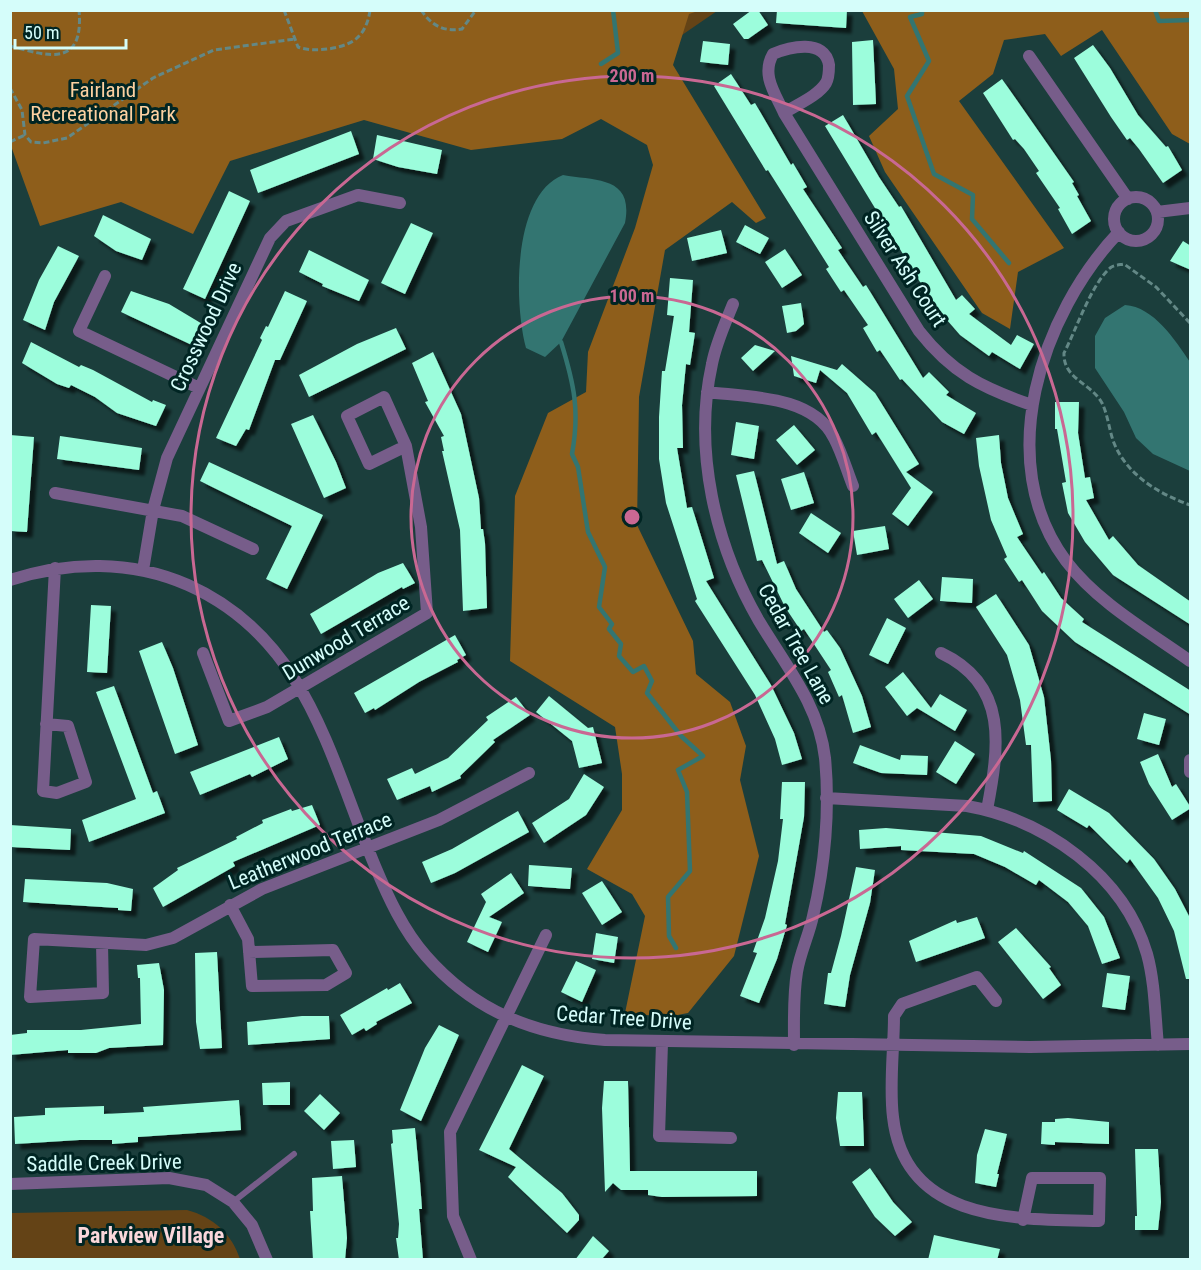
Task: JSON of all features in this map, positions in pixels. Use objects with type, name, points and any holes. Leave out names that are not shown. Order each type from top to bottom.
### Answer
[{"type":"street","name":"Silver Ash Court","points":[[784,113],[822,88],[827,81],[829,63],[825,55],[818,50],[797,46],[773,54],[769,61],[768,77],[784,113],[919,331],[933,349],[951,367],[970,379],[993,392],[1032,405]]},
{"type":"street","points":[[1029,56],[1128,199]]},
{"type":"street","name":"Crosswood Drive","points":[[143,570],[153,510],[167,458],[276,228],[286,221],[358,195],[400,203]]},
{"type":"street","points":[[1143,198],[1157,212],[1158,222],[1149,237],[1135,241],[1119,232],[1115,224],[1115,213],[1128,199],[1143,198]]},
{"type":"street","points":[[1157,212],[1191,208]]},
{"type":"street","points":[[1119,232],[1095,257],[1077,283],[1045,357],[1032,405],[1029,460],[1033,490],[1052,538],[1066,562],[1111,605],[1191,661]]},
{"type":"street","points":[[105,276],[79,331],[199,388]]},
{"type":"street","name":"Cedar Tree Lane","points":[[733,304],[712,363],[707,392],[705,448],[716,512],[744,591],[808,700],[824,757],[826,798],[818,894],[795,989],[794,1045]]},
{"type":"street","points":[[707,392],[776,401],[796,406],[812,416],[825,425],[834,437],[853,486]]},
{"type":"street","name":"Dunwood Terrace","points":[[203,653],[229,721],[267,707],[427,613],[421,527],[406,446],[384,397],[347,416],[369,464],[406,446]]},
{"type":"street","points":[[56,493],[182,516],[253,549]]},
{"type":"street","name":"Cedar Tree Drive","points":[[10,580],[56,568],[114,566],[143,570],[177,580],[207,594],[234,610],[260,632],[302,687],[318,719],[368,849],[405,929],[425,956],[465,992],[504,1017],[566,1037],[662,1042],[894,1046],[1191,1044]]},
{"type":"street","points":[[46,724],[68,726],[86,782],[57,793],[42,791],[46,724],[56,568]]},
{"type":"street","points":[[940,653],[959,662],[974,673],[991,705],[997,748],[987,810]]},
{"type":"street","points":[[1191,760],[1191,772]]},
{"type":"street","name":"Leatherwood Terrace","points":[[102,943],[103,993],[30,997],[34,939],[146,945],[159,943],[173,938],[262,889],[439,820],[529,773]]},
{"type":"street","points":[[826,798],[967,806],[987,810],[1045,835],[1094,869],[1112,887],[1135,926],[1147,954],[1158,1045]]},
{"type":"street","points":[[230,905],[248,939],[249,952],[252,986],[327,985],[346,973],[333,950],[249,952]]},
{"type":"street","points":[[471,1260],[453,1216],[450,1132],[504,1017],[546,935]]},
{"type":"street","points":[[996,1001],[977,977],[902,1004],[894,1016],[892,1115],[902,1156],[913,1174],[928,1188],[959,1206],[1023,1220],[1099,1221],[1100,1178],[1032,1178],[1023,1220]]},
{"type":"street","points":[[662,1042],[659,1136],[731,1138]]},
{"type":"street","name":"Saddle Creek Drive","points":[[10,1184],[170,1178],[206,1185],[233,1202],[252,1225],[267,1260]]},
{"type":"lane","points":[[233,1202],[294,1154]]},
{"type":"path","points":[[10,46],[58,57],[70,51],[78,40],[80,10]]},
{"type":"path","points":[[284,10],[298,47],[307,50],[325,50],[358,38],[369,19],[370,10]]},
{"type":"path","points":[[421,10],[428,21],[447,31],[462,29],[476,10]]},
{"type":"path","points":[[10,88],[22,110],[25,135],[31,142],[67,138],[153,78],[214,50],[295,39]]},
{"type":"path","points":[[10,142],[25,135]]},
{"type":"path","points":[[1191,323],[1156,287],[1124,264],[1115,265],[1109,269],[1094,292],[1064,353],[1064,360],[1066,367],[1076,379],[1101,402],[1114,444],[1130,468],[1158,491],[1191,505]]},
{"type":"shaded area","points":[[642,11],[717,11],[666,46]]},
{"type":"shaded area","points":[[187,1210],[205,1217],[227,1234],[240,1259],[11,1259],[11,1213]]},
{"type":"green space","name":"Fairland Recreational Park","points":[[11,10],[698,11],[689,14],[673,65],[766,218],[756,223],[732,202],[665,250],[639,397],[637,525],[693,641],[696,674],[730,702],[746,746],[740,780],[759,856],[734,956],[688,1013],[667,1017],[625,1013],[645,916],[632,894],[587,869],[622,810],[622,774],[615,727],[510,661],[515,496],[548,413],[586,392],[588,352],[635,228],[653,165],[647,145],[601,119],[562,139],[471,150],[364,120],[230,161],[193,234],[121,202],[40,226],[11,146]]},
{"type":"green space","points":[[862,11],[1190,11],[1190,144],[1172,134],[1102,30],[1061,56],[1045,34],[1004,40],[993,74],[959,101],[1064,248],[1018,272],[1010,329],[982,313],[885,172],[869,136],[898,109],[894,69]]},
{"type":"water","points":[[563,175],[599,180],[618,189],[624,197],[625,223],[561,342],[545,357],[526,348],[520,305],[521,252],[534,204],[546,186]]},
{"type":"water","points":[[1125,305],[1136,307],[1154,318],[1163,326],[1190,362],[1190,471],[1153,454],[1136,438],[1124,412],[1095,368],[1095,336],[1105,318]]},
{"type":"building","points":[[752,10],[758,10],[768,25],[748,39],[744,39],[733,24]]},
{"type":"building","points":[[777,10],[847,10],[846,28],[776,23]]},
{"type":"building","points":[[873,40],[876,104],[853,105],[852,42]]},
{"type":"building","points":[[703,41],[730,44],[728,65],[700,62]]},
{"type":"building","points":[[1093,45],[1110,68],[1138,115],[1166,147],[1168,146],[1182,170],[1163,183],[1130,138],[1127,140],[1074,58]]},
{"type":"building","points":[[731,74],[751,105],[755,103],[791,165],[793,163],[807,187],[803,189],[842,248],[838,250],[863,287],[866,285],[923,378],[929,372],[949,392],[946,395],[976,413],[964,434],[942,422],[902,379],[900,380],[880,350],[877,352],[863,328],[868,325],[844,290],[841,292],[826,269],[829,267],[714,86]]},
{"type":"building","points":[[1002,79],[1074,182],[1072,183],[1079,195],[1077,196],[1091,221],[1072,234],[1058,209],[1060,208],[1036,173],[1039,171],[1024,149],[1015,139],[1013,140],[983,93]]},
{"type":"building","points":[[843,115],[879,177],[899,207],[901,206],[956,300],[962,295],[975,309],[969,314],[1011,345],[1017,335],[1034,344],[1020,369],[992,352],[989,356],[960,335],[934,305],[825,126]]},
{"type":"building","points":[[351,131],[359,154],[258,193],[250,170]]},
{"type":"building","points":[[377,135],[442,150],[437,174],[398,167],[373,159]]},
{"type":"building","points":[[229,191],[250,201],[205,299],[183,289]]},
{"type":"building","points":[[103,215],[151,239],[142,260],[116,251],[94,236]]},
{"type":"building","points":[[411,223],[433,233],[405,294],[381,283]]},
{"type":"building","points":[[745,225],[769,238],[760,254],[736,242]]},
{"type":"building","points":[[721,230],[727,253],[692,261],[687,238]]},
{"type":"building","points":[[1183,241],[1191,246],[1191,270],[1170,261]]},
{"type":"building","points":[[58,246],[79,256],[54,302],[45,330],[23,320],[39,280]]},
{"type":"building","points":[[785,249],[802,275],[782,288],[765,262]]},
{"type":"building","points":[[309,250],[369,280],[359,301],[322,286],[323,284],[299,272]]},
{"type":"building","points":[[670,278],[693,280],[689,332],[695,333],[690,365],[686,364],[682,405],[683,448],[677,448],[687,508],[692,507],[714,578],[706,581],[771,685],[794,733],[802,759],[782,765],[775,739],[755,695],[695,601],[697,599],[666,503],[659,459],[659,417],[662,371],[665,371],[674,316],[667,315]]},
{"type":"building","points":[[131,291],[169,304],[204,325],[194,346],[121,312]]},
{"type":"building","points":[[285,291],[307,301],[280,360],[275,360],[249,430],[246,429],[236,446],[216,438],[262,340],[260,338],[266,326],[268,327]]},
{"type":"building","points":[[801,303],[804,324],[796,331],[787,333],[782,306]]},
{"type":"building","points":[[396,328],[406,349],[309,397],[299,375],[357,344]]},
{"type":"building","points":[[31,342],[79,367],[81,365],[93,370],[152,402],[153,400],[166,405],[156,426],[117,413],[95,397],[71,385],[69,388],[57,384],[22,363]]},
{"type":"building","points":[[755,345],[775,351],[753,371],[741,358]]},
{"type":"building","points":[[433,352],[461,414],[479,498],[481,529],[483,529],[485,543],[487,608],[463,611],[460,530],[442,451],[444,451],[441,437],[444,436],[425,402],[428,401],[412,363]]},
{"type":"building","points":[[791,356],[837,370],[842,364],[875,393],[919,464],[906,472],[933,492],[908,526],[892,514],[911,488],[876,432],[872,435],[847,393],[820,370],[816,383],[794,376]]},
{"type":"building","points":[[1055,402],[1079,402],[1078,433],[1085,478],[1090,477],[1094,498],[1086,500],[1109,540],[1113,536],[1138,565],[1191,602],[1191,625],[1113,575],[1085,542],[1068,513],[1062,483],[1066,482],[1057,429],[1055,429]]},
{"type":"building","points":[[313,415],[346,488],[324,498],[291,424]]},
{"type":"building","points":[[736,422],[759,426],[754,459],[731,455]]},
{"type":"building","points":[[794,425],[815,450],[797,465],[776,440]]},
{"type":"building","points":[[10,435],[34,437],[27,532],[10,531]]},
{"type":"building","points":[[999,435],[1001,463],[1008,498],[1023,534],[1017,537],[1042,574],[1044,572],[1061,598],[1084,619],[1082,622],[1191,691],[1191,715],[1075,642],[1042,611],[1022,580],[1019,582],[1004,559],[1007,557],[991,520],[979,466],[976,438]]},
{"type":"building","points":[[60,436],[142,448],[139,470],[57,459]]},
{"type":"building","points":[[209,462],[323,515],[287,589],[266,579],[292,526],[200,481]]},
{"type":"building","points":[[754,471],[777,564],[784,561],[796,589],[824,632],[827,630],[840,648],[862,696],[871,727],[853,733],[842,695],[839,697],[828,672],[831,670],[804,629],[801,631],[785,607],[762,560],[757,561],[736,475]]},
{"type":"building","points":[[804,472],[814,503],[791,510],[781,479]]},
{"type":"building","points":[[811,513],[841,533],[828,553],[799,533]]},
{"type":"building","points":[[885,526],[889,549],[857,555],[853,531]]},
{"type":"building","points":[[403,563],[415,583],[403,589],[402,587],[321,634],[310,614],[378,573]]},
{"type":"building","points":[[942,577],[973,579],[972,603],[940,601]]},
{"type":"building","points":[[919,580],[933,599],[908,618],[894,599]]},
{"type":"building","points":[[996,594],[1029,645],[1044,697],[1051,760],[1052,801],[1033,802],[1031,745],[1026,745],[1020,700],[1007,655],[976,607]]},
{"type":"building","points":[[91,605],[111,606],[107,673],[87,672]]},
{"type":"building","points":[[887,618],[906,628],[888,664],[869,655]]},
{"type":"building","points":[[455,635],[466,655],[457,660],[458,662],[419,682],[375,710],[374,708],[365,713],[354,693]]},
{"type":"building","points":[[162,642],[173,668],[198,745],[175,754],[139,651]]},
{"type":"building","points":[[903,672],[931,708],[940,694],[967,710],[955,731],[917,708],[907,716],[885,687]]},
{"type":"building","points":[[114,686],[153,793],[157,791],[165,813],[89,842],[82,820],[136,799],[96,692]]},
{"type":"building","points":[[549,696],[588,728],[593,727],[602,763],[579,768],[572,741],[536,712]]},
{"type":"building","points":[[516,697],[530,715],[493,740],[495,742],[460,776],[461,778],[432,792],[430,786],[397,800],[387,779],[412,768],[415,774],[448,758],[488,720],[486,717]]},
{"type":"building","points":[[1144,713],[1166,719],[1159,745],[1137,739]]},
{"type":"building","points":[[279,737],[288,759],[252,777],[250,774],[200,795],[190,772]]},
{"type":"building","points":[[955,741],[975,754],[956,784],[936,772]]},
{"type":"building","points":[[860,745],[900,760],[901,755],[928,756],[927,775],[881,773],[853,763]]},
{"type":"building","points":[[1158,754],[1172,787],[1176,784],[1191,808],[1172,820],[1149,784],[1140,762]]},
{"type":"building","points":[[584,774],[604,787],[586,815],[544,843],[532,823],[569,799]]},
{"type":"building","points":[[782,782],[805,782],[804,817],[785,924],[787,925],[777,959],[759,1003],[740,996],[757,953],[753,952],[765,918],[778,861],[783,819],[780,819]]},
{"type":"building","points":[[1069,789],[1109,813],[1154,859],[1175,889],[1191,920],[1191,979],[1186,979],[1174,931],[1158,898],[1130,859],[1127,863],[1089,825],[1087,828],[1057,810]]},
{"type":"building","points":[[312,805],[320,825],[233,862],[235,866],[163,907],[153,888],[178,870],[177,868],[237,839],[236,837],[263,823],[262,820],[291,809],[292,811]]},
{"type":"building","points":[[518,811],[529,832],[455,873],[431,883],[422,862],[452,849]]},
{"type":"building","points":[[10,825],[71,829],[70,850],[10,847]]},
{"type":"building","points":[[886,828],[981,836],[1023,853],[1024,851],[1081,888],[1104,917],[1120,958],[1102,964],[1088,926],[1068,902],[1039,880],[1036,885],[1005,867],[974,854],[901,850],[901,846],[860,849],[859,830]]},
{"type":"building","points":[[529,865],[572,868],[570,889],[528,886]]},
{"type":"building","points":[[856,867],[875,870],[870,903],[850,975],[845,1007],[824,1004],[828,973],[831,973],[841,936]]},
{"type":"building","points":[[511,873],[524,893],[489,917],[502,922],[488,952],[467,942],[486,902],[481,894]]},
{"type":"building","points":[[25,879],[107,883],[133,889],[131,911],[118,910],[118,908],[23,902]]},
{"type":"building","points":[[602,881],[622,912],[602,925],[582,893]]},
{"type":"building","points":[[977,917],[985,938],[916,962],[909,941],[956,920],[957,923]]},
{"type":"building","points":[[1016,928],[1051,967],[1049,968],[1061,985],[1043,999],[998,942]]},
{"type":"building","points":[[596,933],[618,937],[614,963],[592,959]]},
{"type":"building","points":[[217,952],[222,1048],[200,1049],[196,1022],[195,953]]},
{"type":"building","points":[[576,961],[596,970],[582,1002],[561,992]]},
{"type":"building","points":[[159,963],[164,990],[163,1045],[109,1048],[96,1053],[68,1053],[68,1050],[10,1055],[10,1035],[27,1033],[27,1030],[81,1030],[141,1024],[140,978],[138,978],[137,965]]},
{"type":"building","points":[[1107,973],[1130,976],[1125,1010],[1102,1007]]},
{"type":"building","points":[[400,983],[412,1003],[376,1022],[377,1024],[366,1031],[364,1028],[352,1035],[340,1015]]},
{"type":"building","points":[[302,1016],[329,1016],[330,1039],[248,1045],[247,1022]]},
{"type":"building","points":[[439,1025],[459,1035],[421,1121],[400,1110],[425,1048]]},
{"type":"building","points":[[522,1065],[544,1076],[509,1149],[562,1193],[579,1215],[579,1220],[567,1233],[508,1177],[516,1167],[479,1150]]},
{"type":"building","points":[[604,1081],[628,1081],[630,1171],[757,1171],[757,1196],[662,1197],[648,1195],[648,1190],[621,1190],[613,1183],[605,1192],[602,1108]]},
{"type":"building","points":[[290,1082],[290,1105],[263,1105],[262,1083]]},
{"type":"building","points":[[838,1092],[862,1092],[864,1146],[840,1146],[836,1118]]},
{"type":"building","points":[[320,1094],[340,1113],[324,1130],[304,1111]]},
{"type":"building","points":[[239,1100],[241,1130],[138,1137],[138,1142],[112,1144],[112,1140],[79,1140],[15,1144],[14,1117],[45,1115],[45,1108],[104,1106],[104,1114],[144,1112],[143,1107]]},
{"type":"building","points":[[1055,1119],[1109,1122],[1109,1144],[1055,1142],[1055,1145],[1041,1144],[1042,1122],[1055,1122]]},
{"type":"building","points":[[415,1128],[422,1209],[419,1209],[423,1260],[399,1260],[396,1238],[398,1238],[399,1224],[391,1144],[393,1143],[392,1130]]},
{"type":"building","points":[[985,1129],[1007,1134],[996,1187],[975,1183],[977,1155]]},
{"type":"building","points":[[354,1140],[356,1167],[333,1169],[331,1141]]},
{"type":"building","points":[[1135,1149],[1158,1149],[1161,1202],[1158,1230],[1135,1230],[1135,1216],[1137,1216]]},
{"type":"building","points":[[870,1168],[893,1202],[912,1222],[895,1236],[875,1217],[852,1182]]},
{"type":"building","points":[[342,1176],[347,1238],[345,1260],[313,1260],[310,1211],[313,1211],[312,1178]]},
{"type":"building","points":[[934,1235],[1000,1249],[997,1260],[928,1260]]},
{"type":"building","points":[[593,1236],[609,1251],[601,1260],[575,1260]]},
{"type":"waterway","points":[[601,64],[618,53],[613,10]]},
{"type":"waterway","points":[[922,10],[922,14],[910,17],[929,61],[907,96],[934,174],[973,195],[972,219],[1009,263]]},
{"type":"waterway","points":[[1155,10],[1159,21],[1190,20]]},
{"type":"waterway","points":[[561,342],[574,398],[575,424],[572,454],[578,467],[588,532],[605,567],[599,607],[612,624],[609,629],[621,644],[619,656],[633,672],[644,666],[652,681],[647,693],[681,736],[703,756],[678,770],[687,792],[690,871],[668,897],[669,936],[676,948]]},
{"type":"district","name":"Parkview Village","points":[[151,1235]]}]
